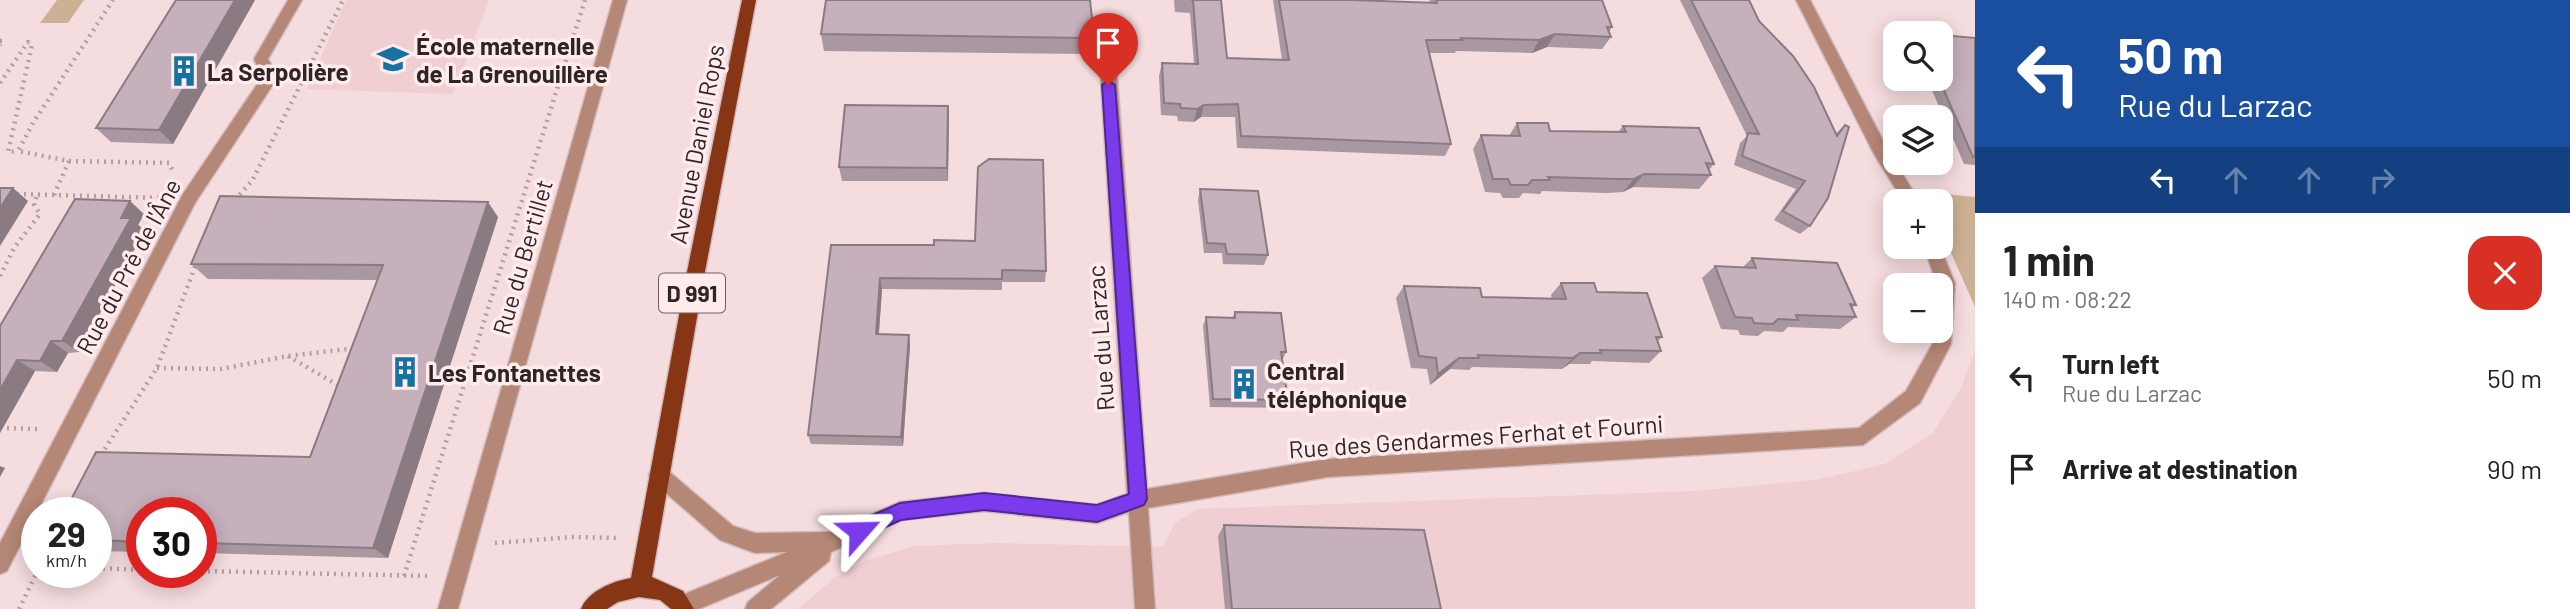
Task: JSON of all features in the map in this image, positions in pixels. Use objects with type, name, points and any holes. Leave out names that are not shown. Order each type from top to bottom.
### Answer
[{"type":"main road","name":"Avenue Daniel Rops","points":[[640,587],[749,0]]},
{"type":"main road","points":[[592,609],[611,594],[629,587],[663,591],[683,607]]},
{"type":"street","name":"Rue du Pré de l'Âne","points":[[0,564],[189,199],[270,77],[261,59],[295,0]]},
{"type":"street","name":"Rue du Bertillet","points":[[448,609],[620,0]]},
{"type":"street","points":[[1803,0],[1903,189]]},
{"type":"street","name":"Rue du Larzac","points":[[1108,64],[1145,609]]},
{"type":"street","name":"Rue des Gendarmes Ferhat et Fourni","points":[[683,607],[900,511],[984,502],[1097,514],[1138,499],[1328,468],[1863,436],[1913,397],[1942,344],[1946,283],[1937,259]]},
{"type":"street","points":[[659,475],[727,533],[755,543],[838,540]]},
{"type":"street","name":"Rue des Gendarmes Ferhat et Fourni","points":[[755,609],[838,540]]},
{"type":"path","points":[[18,151],[33,123],[113,0]]},
{"type":"path","points":[[230,206],[258,171],[343,0]]},
{"type":"path","points":[[404,576],[585,0]]},
{"type":"path","points":[[0,83],[28,42],[32,45],[8,152]]},
{"type":"path","points":[[0,152],[18,151],[69,161],[169,163],[189,199]]},
{"type":"path","points":[[54,195],[69,161]]},
{"type":"path","points":[[12,194],[236,199]]},
{"type":"path","points":[[0,276],[14,248],[40,214],[34,204],[37,195]]},
{"type":"path","points":[[99,458],[157,368],[201,252]]},
{"type":"path","points":[[157,368],[222,369],[288,356],[360,348]]},
{"type":"path","points":[[288,356],[341,386],[338,399]]},
{"type":"path","points":[[0,428],[69,429]]},
{"type":"path","points":[[466,545],[573,537],[649,539]]},
{"type":"path","points":[[217,571],[457,577]]},
{"type":"path","points":[[19,609],[29,588]]},
{"type":"shaded area","points":[[57,0],[84,0],[68,23],[40,23]]},
{"type":"shaded area","name":"École maternelle de La Grenouillère","points":[[346,0],[489,0],[453,94],[307,89]]},
{"type":"shaded area","points":[[1953,195],[1975,197],[1975,307],[1953,257]]},
{"type":"shaded area","points":[[1975,350],[1975,609],[798,609],[835,577],[867,560],[915,546],[998,543],[1163,547],[1175,523],[1197,509],[1694,491],[1815,480],[1885,464],[1933,433],[1961,388]]},
{"type":"building","points":[[176,0],[235,0],[159,130],[96,128]]},
{"type":"building","points":[[826,0],[1090,0],[1093,28],[1089,28],[1089,38],[821,34]]},
{"type":"building","points":[[1193,0],[1221,0],[1227,58],[1289,60],[1279,0],[1437,3],[1436,0],[1602,0],[1612,27],[1607,27],[1611,37],[1555,34],[1539,40],[1426,40],[1451,144],[1241,136],[1238,104],[1204,105],[1197,109],[1164,103],[1162,63],[1198,64]]},
{"type":"building","points":[[1691,0],[1749,0],[1759,21],[1793,56],[1814,87],[1837,136],[1845,125],[1849,127],[1828,198],[1810,226],[1783,211],[1805,181],[1742,156],[1748,133],[1759,134]]},
{"type":"building","points":[[1953,36],[1975,38],[1975,157],[1953,111],[1953,105],[1950,105],[1944,91],[1953,91]]},
{"type":"building","points":[[845,105],[948,106],[947,168],[839,167]]},
{"type":"building","points":[[1517,123],[1548,123],[1550,131],[1626,132],[1623,126],[1699,128],[1714,164],[1706,163],[1711,175],[1644,174],[1634,179],[1548,177],[1550,180],[1532,180],[1528,185],[1511,185],[1508,179],[1493,179],[1481,135],[1520,136]]},
{"type":"building","points":[[989,159],[1043,160],[1046,271],[1002,270],[1002,279],[880,278],[876,334],[909,335],[901,437],[808,435],[831,245],[934,245],[934,240],[975,241],[978,167]]},
{"type":"building","points":[[0,188],[13,188],[0,208]]},
{"type":"building","points":[[1200,189],[1258,191],[1268,255],[1227,254],[1225,244],[1207,243]]},
{"type":"building","name":"Les Fontanettes","points":[[220,196],[488,202],[373,548],[217,543],[217,497],[126,497],[126,541],[112,541],[112,497],[72,497],[96,452],[310,457],[383,265],[191,264]]},
{"type":"building","points":[[75,199],[130,201],[121,218],[131,218],[62,341],[51,341],[40,361],[17,360],[0,390],[0,326]]},
{"type":"building","points":[[1752,258],[1837,263],[1856,305],[1850,304],[1856,317],[1796,315],[1798,320],[1778,319],[1773,324],[1754,323],[1752,318],[1735,317],[1715,266],[1756,268]]},
{"type":"building","points":[[1561,283],[1594,283],[1597,292],[1647,293],[1662,337],[1656,337],[1661,351],[1600,350],[1601,353],[1580,353],[1573,358],[1478,355],[1479,358],[1459,358],[1438,374],[1436,358],[1419,356],[1404,286],[1480,288],[1482,297],[1566,299]]},
{"type":"building","name":"Central téléphonique","points":[[1235,312],[1281,313],[1286,352],[1281,352],[1288,400],[1213,399],[1206,317],[1235,318]]},
{"type":"building","points":[[1224,525],[1424,530],[1441,609],[1232,609]]},
{"type":"place","name":"École maternelle de La Grenouillère","points":[[393,59]]},
{"type":"place","name":"La Serpolière","points":[[184,71]]},
{"type":"place","name":"Les Fontanettes","points":[[405,372]]},
{"type":"place","name":"Central téléphonique","points":[[1244,384]]},
{"type":"route","points":[[859,531],[900,511],[984,502],[1097,514],[1138,499],[1108,85]]}]
